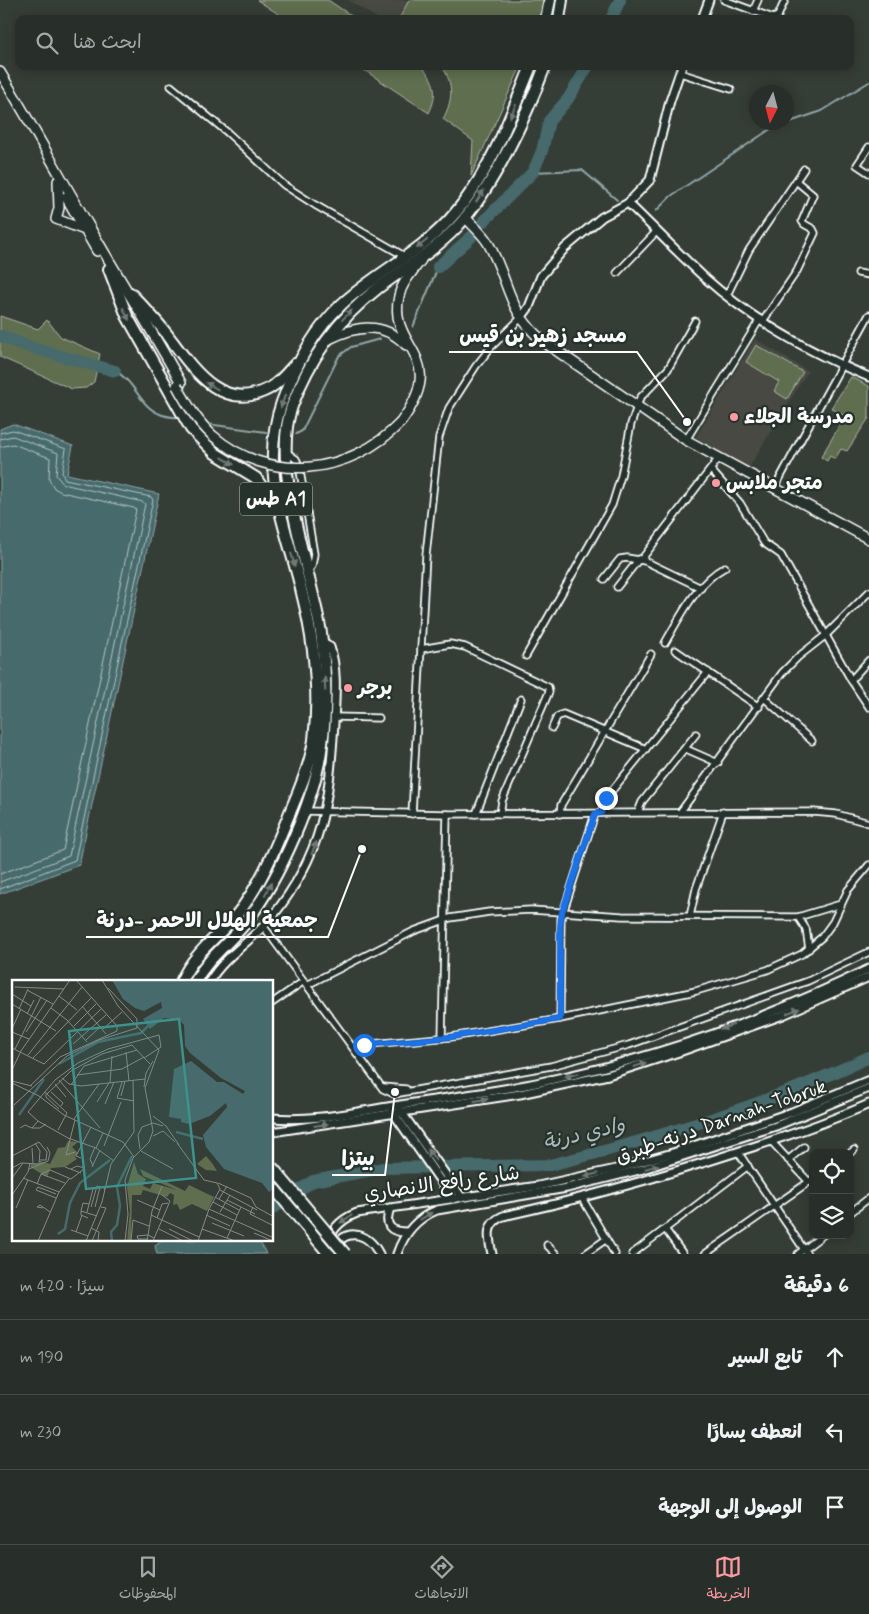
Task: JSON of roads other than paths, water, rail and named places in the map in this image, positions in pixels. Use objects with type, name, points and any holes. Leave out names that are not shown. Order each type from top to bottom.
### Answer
[{"type":"highway","points":[[547,15],[550,0]]},
{"type":"highway","points":[[560,15],[562,0]]},
{"type":"highway","name":"طس A1","points":[[183,980],[198,954],[244,905],[266,868],[312,754],[317,708],[314,654],[302,592],[282,522],[273,481],[274,438],[281,404],[310,341],[342,304],[406,257],[441,228],[466,198],[501,136],[529,70]]},
{"type":"highway","name":"طس A1","points":[[196,980],[210,960],[244,925],[264,896],[286,852],[303,811],[322,745],[325,689],[322,643],[288,478],[284,450],[288,416],[304,380],[326,340],[340,322],[364,299],[423,258],[465,217],[489,183],[511,144],[543,70]]},
{"type":"highway","points":[[108,269],[127,316],[174,402],[192,429],[214,453],[250,473],[261,483],[282,522]]},
{"type":"highway","points":[[130,293],[144,307],[198,375],[209,385],[223,391],[245,394],[265,390],[272,387],[300,360]]},
{"type":"highway","points":[[274,1170],[344,1254]]},
{"type":"highway","points":[[274,1188],[330,1254]]},
{"type":"main road","points":[[0,72],[45,145],[89,226],[130,293],[179,384]]},
{"type":"main road","points":[[0,82],[40,146],[83,229],[179,384],[200,414],[223,437],[252,453],[283,462],[318,462],[351,453],[371,442],[399,421],[417,397],[421,375],[417,355],[400,327],[399,295],[406,279],[423,258]]},
{"type":"main road","points":[[58,180],[59,208],[56,219],[83,229]]},
{"type":"main road","points":[[465,217],[488,243],[518,314],[544,342],[638,405],[686,440],[869,539]]},
{"type":"main road","points":[[326,340],[350,329],[368,327],[393,334],[406,344],[414,360],[416,379],[410,400],[399,421]]},
{"type":"street","points":[[703,15],[709,0]]},
{"type":"street","points":[[724,0],[764,15]]},
{"type":"street","points":[[753,11],[758,0]]},
{"type":"street","points":[[778,15],[785,0]]},
{"type":"street","points":[[412,814],[429,520],[435,462],[442,426],[454,399],[476,366],[530,302],[541,276],[565,248],[602,217],[628,203],[646,186],[653,174],[668,108],[681,70]]},
{"type":"street","points":[[684,70],[731,89]]},
{"type":"street","points":[[171,86],[228,133],[284,186],[315,206],[406,257]]},
{"type":"street","points":[[869,147],[858,164],[869,173]]},
{"type":"street","points":[[727,295],[749,250],[804,170]]},
{"type":"street","points":[[686,440],[761,320],[797,271],[815,233],[802,220],[813,195],[796,181]]},
{"type":"street","points":[[628,203],[706,279],[761,320],[842,366],[868,375]]},
{"type":"street","points":[[617,273],[657,231]]},
{"type":"street","points":[[858,273],[869,274]]},
{"type":"street","points":[[774,489],[869,315]]},
{"type":"street","points":[[526,656],[612,505],[620,482],[631,424],[642,394],[670,366],[695,322]]},
{"type":"street","points":[[617,586],[719,458]]},
{"type":"street","points":[[711,470],[740,503],[764,543],[781,554],[851,680],[869,707]]},
{"type":"street","points":[[604,579],[622,558],[640,559],[701,588]]},
{"type":"street","points":[[665,643],[686,606],[713,575],[725,567]]},
{"type":"street","points":[[681,812],[782,673],[798,657],[826,635],[869,592]]},
{"type":"street","points":[[211,980],[231,956],[264,927],[302,874],[312,853],[325,812],[330,780],[334,717],[333,660],[330,647],[322,643]]},
{"type":"street","points":[[421,649],[450,644],[465,647],[548,687],[549,692],[502,801],[500,814]]},
{"type":"street","points":[[676,650],[759,707]]},
{"type":"street","points":[[560,814],[561,805],[651,654]]},
{"type":"street","points":[[851,680],[869,660]]},
{"type":"street","points":[[560,1019],[560,927],[562,912],[598,814],[606,798],[708,672]]},
{"type":"street","points":[[764,698],[812,740]]},
{"type":"street","points":[[476,814],[521,699]]},
{"type":"street","points":[[552,728],[557,717],[563,714],[646,749]]},
{"type":"street","points":[[334,717],[379,718]]},
{"type":"street","points":[[638,812],[642,802],[696,734]]},
{"type":"street","points":[[686,749],[718,763]]},
{"type":"street","points":[[303,811],[412,814],[826,812],[869,823]]},
{"type":"street","points":[[690,916],[696,889],[723,812]]},
{"type":"street","points":[[442,1038],[446,814]]},
{"type":"street","points":[[354,1049],[370,1044],[442,1038],[560,1019],[731,982],[786,963],[809,949],[828,930],[848,890],[869,865]]},
{"type":"street","points":[[274,1002],[305,983],[402,936],[444,920],[501,910],[622,916],[798,917],[841,904]]},
{"type":"street","points":[[798,917],[806,929],[809,949]]},
{"type":"street","points":[[264,927],[382,1087],[387,1092],[394,1094],[550,1066],[629,1045],[774,995],[822,975],[869,952]]},
{"type":"street","points":[[274,1118],[314,1118],[522,1086],[614,1064],[778,1009],[869,968]]},
{"type":"street","points":[[274,1132],[400,1116],[542,1090],[632,1068],[783,1015],[869,977]]},
{"type":"street","name":"شارع رافع الانصاري","points":[[325,1254],[329,1237],[346,1218],[363,1211],[390,1208],[451,1196],[564,1181],[646,1161],[792,1112],[869,1080]]},
{"type":"street","name":"درنه-طبرق Darnah-Tobruk","points":[[397,1254],[407,1232],[424,1216],[444,1208],[539,1193],[627,1174],[704,1151],[808,1113],[869,1088]]},
{"type":"street","points":[[492,1254],[488,1238],[492,1225],[498,1218],[520,1211],[642,1183],[815,1126],[869,1104]]},
{"type":"street","points":[[393,1106],[460,1195]]},
{"type":"street","points":[[808,1113],[815,1126]]},
{"type":"street","points":[[400,1116],[451,1196]]},
{"type":"street","points":[[771,1141],[809,1179]]},
{"type":"street","points":[[788,1160],[804,1147]]},
{"type":"street","points":[[738,1152],[805,1252]]},
{"type":"street","points":[[632,1254],[748,1166]]},
{"type":"street","points":[[705,1254],[809,1182]]},
{"type":"street","points":[[582,1198],[615,1254]]},
{"type":"street","points":[[854,1210],[869,1198]]},
{"type":"street","points":[[390,1208],[386,1220],[388,1226],[395,1232],[407,1232]]},
{"type":"street","points":[[665,1229],[683,1254]]},
{"type":"street","points":[[330,1254],[339,1241],[355,1235],[368,1239],[379,1254]]},
{"type":"street","points":[[798,1254],[805,1252],[818,1239]]},
{"type":"street","points":[[585,1254],[606,1240]]},
{"type":"street","points":[[547,1245],[556,1254]]},
{"type":"water","points":[[13,424],[73,446],[67,474],[159,494],[79,865],[0,894],[0,429]]},
{"type":"water","points":[[160,1242],[260,1242],[266,1254],[157,1254],[155,1246]]},
{"type":"waterway","points":[[613,15],[620,0]]},
{"type":"waterway","points":[[484,221],[533,172],[542,151],[549,121],[568,99],[586,70]]},
{"type":"waterway","points":[[656,211],[671,196],[772,128],[822,111],[869,82]]},
{"type":"waterway","points":[[533,172],[582,170],[617,200]]},
{"type":"waterway","points":[[438,267],[471,237]]},
{"type":"waterway","points":[[413,327],[438,267]]},
{"type":"waterway","points":[[0,336],[36,349],[115,371]]},
{"type":"waterway","points":[[296,434],[302,431],[339,356],[351,347],[380,339]]},
{"type":"waterway","points":[[115,371],[128,381],[142,400],[153,410],[165,416],[180,418]]},
{"type":"waterway","points":[[207,424],[266,432]]},
{"type":"waterway","name":"وادي درنة","points":[[274,1208],[313,1181],[384,1168],[550,1165],[672,1132],[712,1119],[791,1090],[869,1057]]},
{"type":"place","name":"مدرسة الجلاء","points":[[734,417]]},
{"type":"place","name":"مسجد زهير بن قيس","points":[[687,422]]},
{"type":"place","name":"متجر ملابس","points":[[716,483]]},
{"type":"place","name":"برجر","points":[[348,688]]},
{"type":"place","name":"جمعية الهلال الاحمر -درنة","points":[[362,849]]},
{"type":"place","name":"بيتزا","points":[[395,1092]]}]
